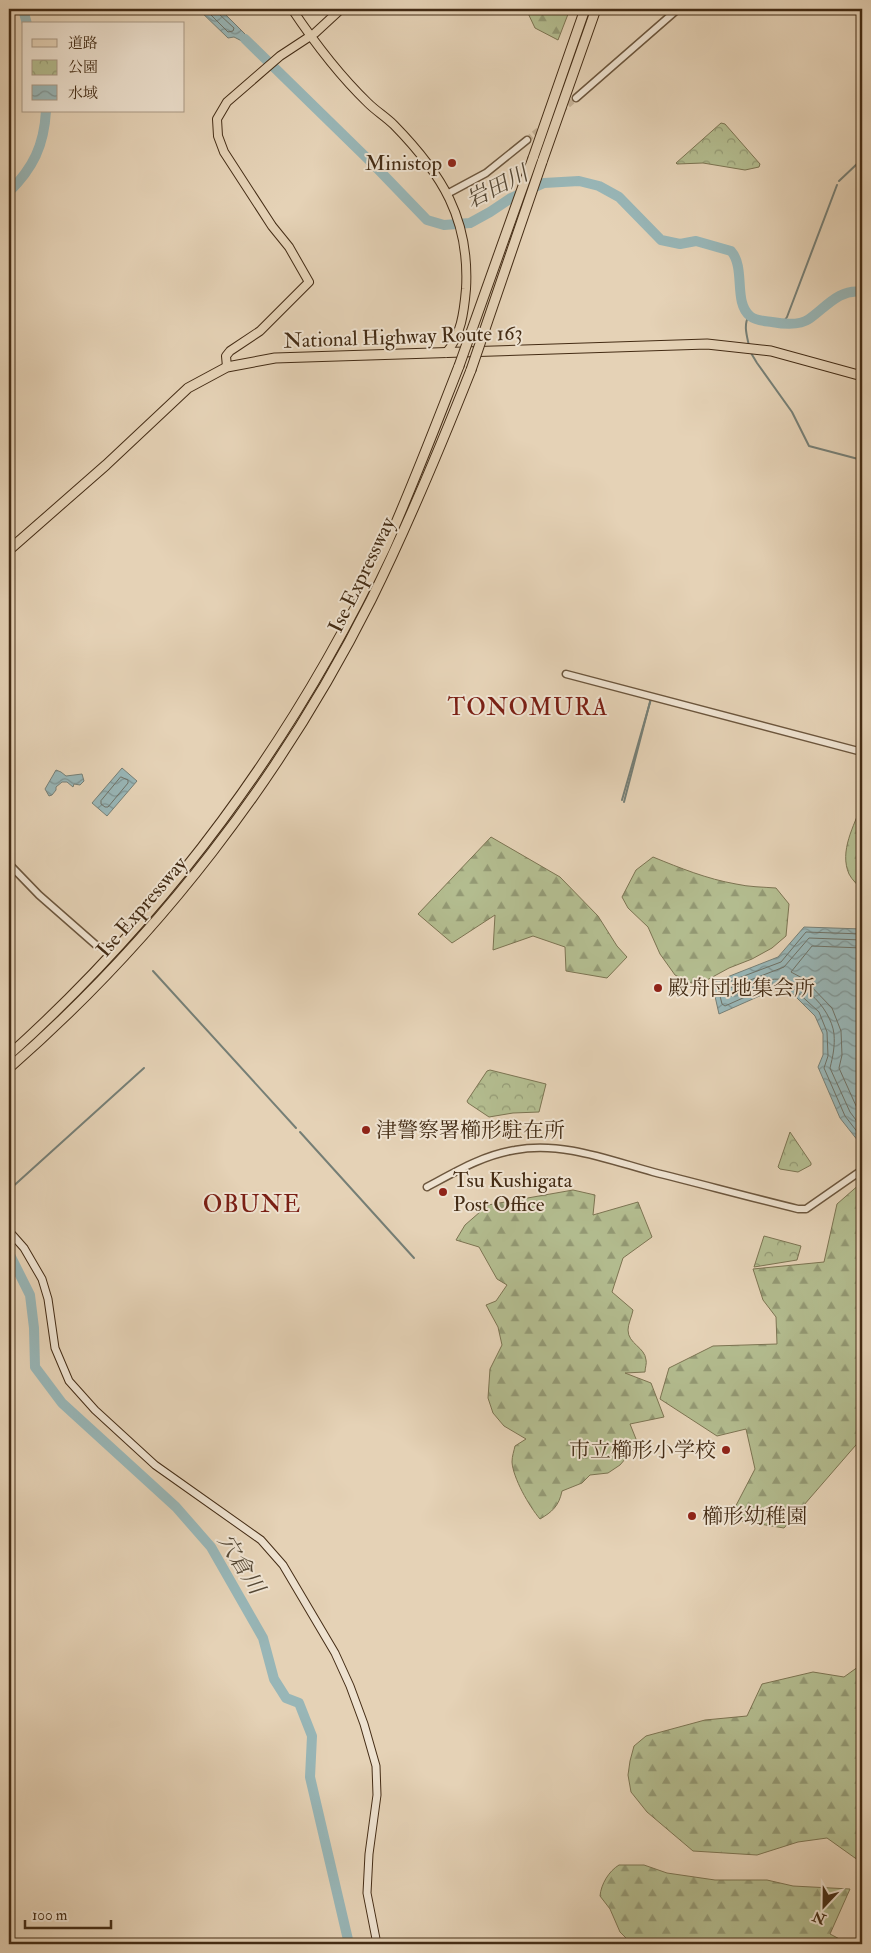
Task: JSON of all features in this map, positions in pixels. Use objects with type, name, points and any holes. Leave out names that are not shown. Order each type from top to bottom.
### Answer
[{"type":"highway","name":"Ise Expressway","points":[[9,1056],[100,967],[169,890],[230,812],[281,737],[345,628],[418,472],[459,366],[585,9]]},
{"type":"highway","name":"Ise Expressway","points":[[9,1068],[87,995],[148,930],[209,856],[238,817],[284,751],[320,692],[370,601],[428,477],[471,370],[596,9]]},
{"type":"highway","name":"National Highway Route 163","points":[[9,550],[120,452],[178,396],[196,383],[227,367],[275,358],[724,345],[770,351],[862,376]]},
{"type":"main road","points":[[292,9],[310,36],[352,87],[393,124],[419,152],[436,174],[452,203],[462,232],[465,256],[465,298],[455,342],[446,353]]},
{"type":"main road","points":[[227,367],[226,356],[230,351],[260,330],[310,282],[289,247],[274,229],[220,145],[217,119],[227,102],[280,56],[315,33],[341,9]]},
{"type":"main road","points":[[9,1231],[27,1253],[42,1279],[48,1299],[55,1348],[69,1381],[96,1410],[155,1465],[261,1540],[283,1565],[335,1653],[362,1716],[376,1766],[377,1795],[368,1867],[367,1893],[377,1944]]},
{"type":"street","points":[[576,98],[678,9]]},
{"type":"street","points":[[447,194],[486,174],[527,140]]},
{"type":"street","points":[[566,674],[862,752]]},
{"type":"street","points":[[9,864],[39,895],[96,945],[108,950]]},
{"type":"street","points":[[427,1187],[474,1163],[499,1153],[528,1148],[548,1148],[586,1154],[798,1209],[806,1209],[862,1170]]},
{"type":"green space","points":[[526,9],[570,9],[558,40],[535,28]]},
{"type":"green space","points":[[721,123],[725,124],[760,164],[759,167],[745,170],[703,163],[676,163]]},
{"type":"green space","points":[[862,804],[862,890],[849,874],[846,856],[849,839]]},
{"type":"green space","points":[[491,837],[560,877],[598,916],[617,946],[627,957],[607,978],[566,971],[565,947],[533,936],[493,950],[495,915],[452,943],[418,914]]},
{"type":"green space","points":[[653,857],[725,882],[746,886],[776,888],[789,904],[786,936],[772,948],[707,980],[691,983],[675,975],[660,954],[648,927],[628,908],[622,897],[636,870]]},
{"type":"green space","points":[[862,890],[862,914],[860,908]]},
{"type":"green space","points":[[490,1070],[546,1084],[539,1112],[513,1113],[489,1117],[468,1103],[467,1101],[487,1071]]},
{"type":"green space","points":[[790,1132],[811,1163],[811,1165],[798,1172],[778,1167]]},
{"type":"green space","points":[[861,1183],[862,1438],[784,1528],[729,1519],[755,1469],[746,1429],[717,1436],[660,1399],[669,1368],[713,1346],[777,1344],[776,1317],[763,1300],[753,1269],[824,1262],[837,1204]]},
{"type":"green space","points":[[573,1190],[595,1195],[593,1215],[638,1202],[652,1237],[623,1258],[612,1292],[633,1310],[628,1328],[629,1335],[643,1352],[646,1361],[645,1372],[625,1373],[651,1383],[664,1417],[630,1424],[638,1444],[620,1465],[608,1473],[590,1475],[582,1483],[562,1491],[559,1501],[554,1508],[540,1519],[522,1492],[513,1469],[512,1460],[515,1446],[526,1439],[504,1426],[493,1413],[488,1398],[490,1369],[502,1345],[498,1327],[486,1305],[496,1301],[507,1285],[497,1279],[479,1247],[456,1240],[465,1225],[488,1205]]},
{"type":"green space","points":[[764,1236],[801,1246],[797,1260],[754,1267]]},
{"type":"green space","points":[[862,1664],[862,1863],[827,1838],[798,1842],[757,1855],[693,1851],[647,1812],[631,1792],[628,1775],[634,1746],[646,1736],[705,1720],[747,1716],[762,1684],[813,1672],[844,1677]]},
{"type":"green space","points":[[619,1865],[644,1865],[667,1873],[715,1880],[767,1880],[793,1886],[850,1889],[830,1934],[849,1944],[632,1944],[620,1932],[610,1909],[600,1896],[606,1878]]},
{"type":"water","points":[[198,9],[220,9],[263,52],[234,37],[228,38]]},
{"type":"water","points":[[122,768],[137,781],[107,816],[92,803]]},
{"type":"water","points":[[56,770],[66,776],[82,774],[84,781],[80,785],[74,784],[73,787],[67,782],[62,782],[56,787],[52,795],[49,796],[45,789]]},
{"type":"water","points":[[804,927],[862,929],[862,1146],[840,1118],[818,1067],[823,1055],[823,1034],[815,1016],[792,993],[773,990],[719,1014],[712,983],[778,957]]},
{"type":"waterway","points":[[23,9],[26,22]]},
{"type":"waterway","name":"岩田川","points":[[245,39],[373,164],[427,220],[444,225],[470,223],[511,198],[544,183],[579,181],[599,186],[619,197],[661,240],[680,244],[696,241],[731,251],[738,266],[742,302],[745,310],[755,319],[786,324],[801,323],[840,296],[847,293],[862,292]]},
{"type":"waterway","points":[[9,192],[25,174],[36,156],[43,135],[46,112]]},
{"type":"waterway","points":[[839,181],[858,163],[862,162]]},
{"type":"waterway","points":[[782,324],[787,317],[837,185]]},
{"type":"waterway","points":[[749,316],[746,326],[749,346]]},
{"type":"waterway","points":[[751,353],[792,412],[809,446],[862,460]]},
{"type":"waterway","points":[[624,802],[651,698]]},
{"type":"waterway","points":[[622,800],[651,699]]},
{"type":"waterway","points":[[153,971],[296,1128]]},
{"type":"waterway","points":[[9,1190],[144,1068]]},
{"type":"waterway","points":[[300,1132],[414,1258]]},
{"type":"waterway","name":"穴倉川","points":[[9,1253],[30,1295],[34,1328],[35,1367],[62,1403],[176,1507],[211,1547],[263,1638],[274,1679],[286,1698],[299,1703],[312,1736],[310,1777],[349,1944]]},
{"type":"tunnel","points":[[527,140],[576,98]]},
{"type":"place","name":"Ministop","points":[[452,163]]},
{"type":"place","name":"殿舟団地集会所","points":[[658,988]]},
{"type":"place","name":"津警察署櫛形駐在所","points":[[366,1130]]},
{"type":"place","name":"Tsu Kushigata Post Office","points":[[443,1192]]},
{"type":"place","name":"市立櫛形小学校","points":[[726,1450]]},
{"type":"place","name":"櫛形幼稚園","points":[[692,1516]]},
{"type":"district","name":"TONOMURA","points":[[528,707]]},
{"type":"district","name":"OBUNE","points":[[252,1204]]}]
